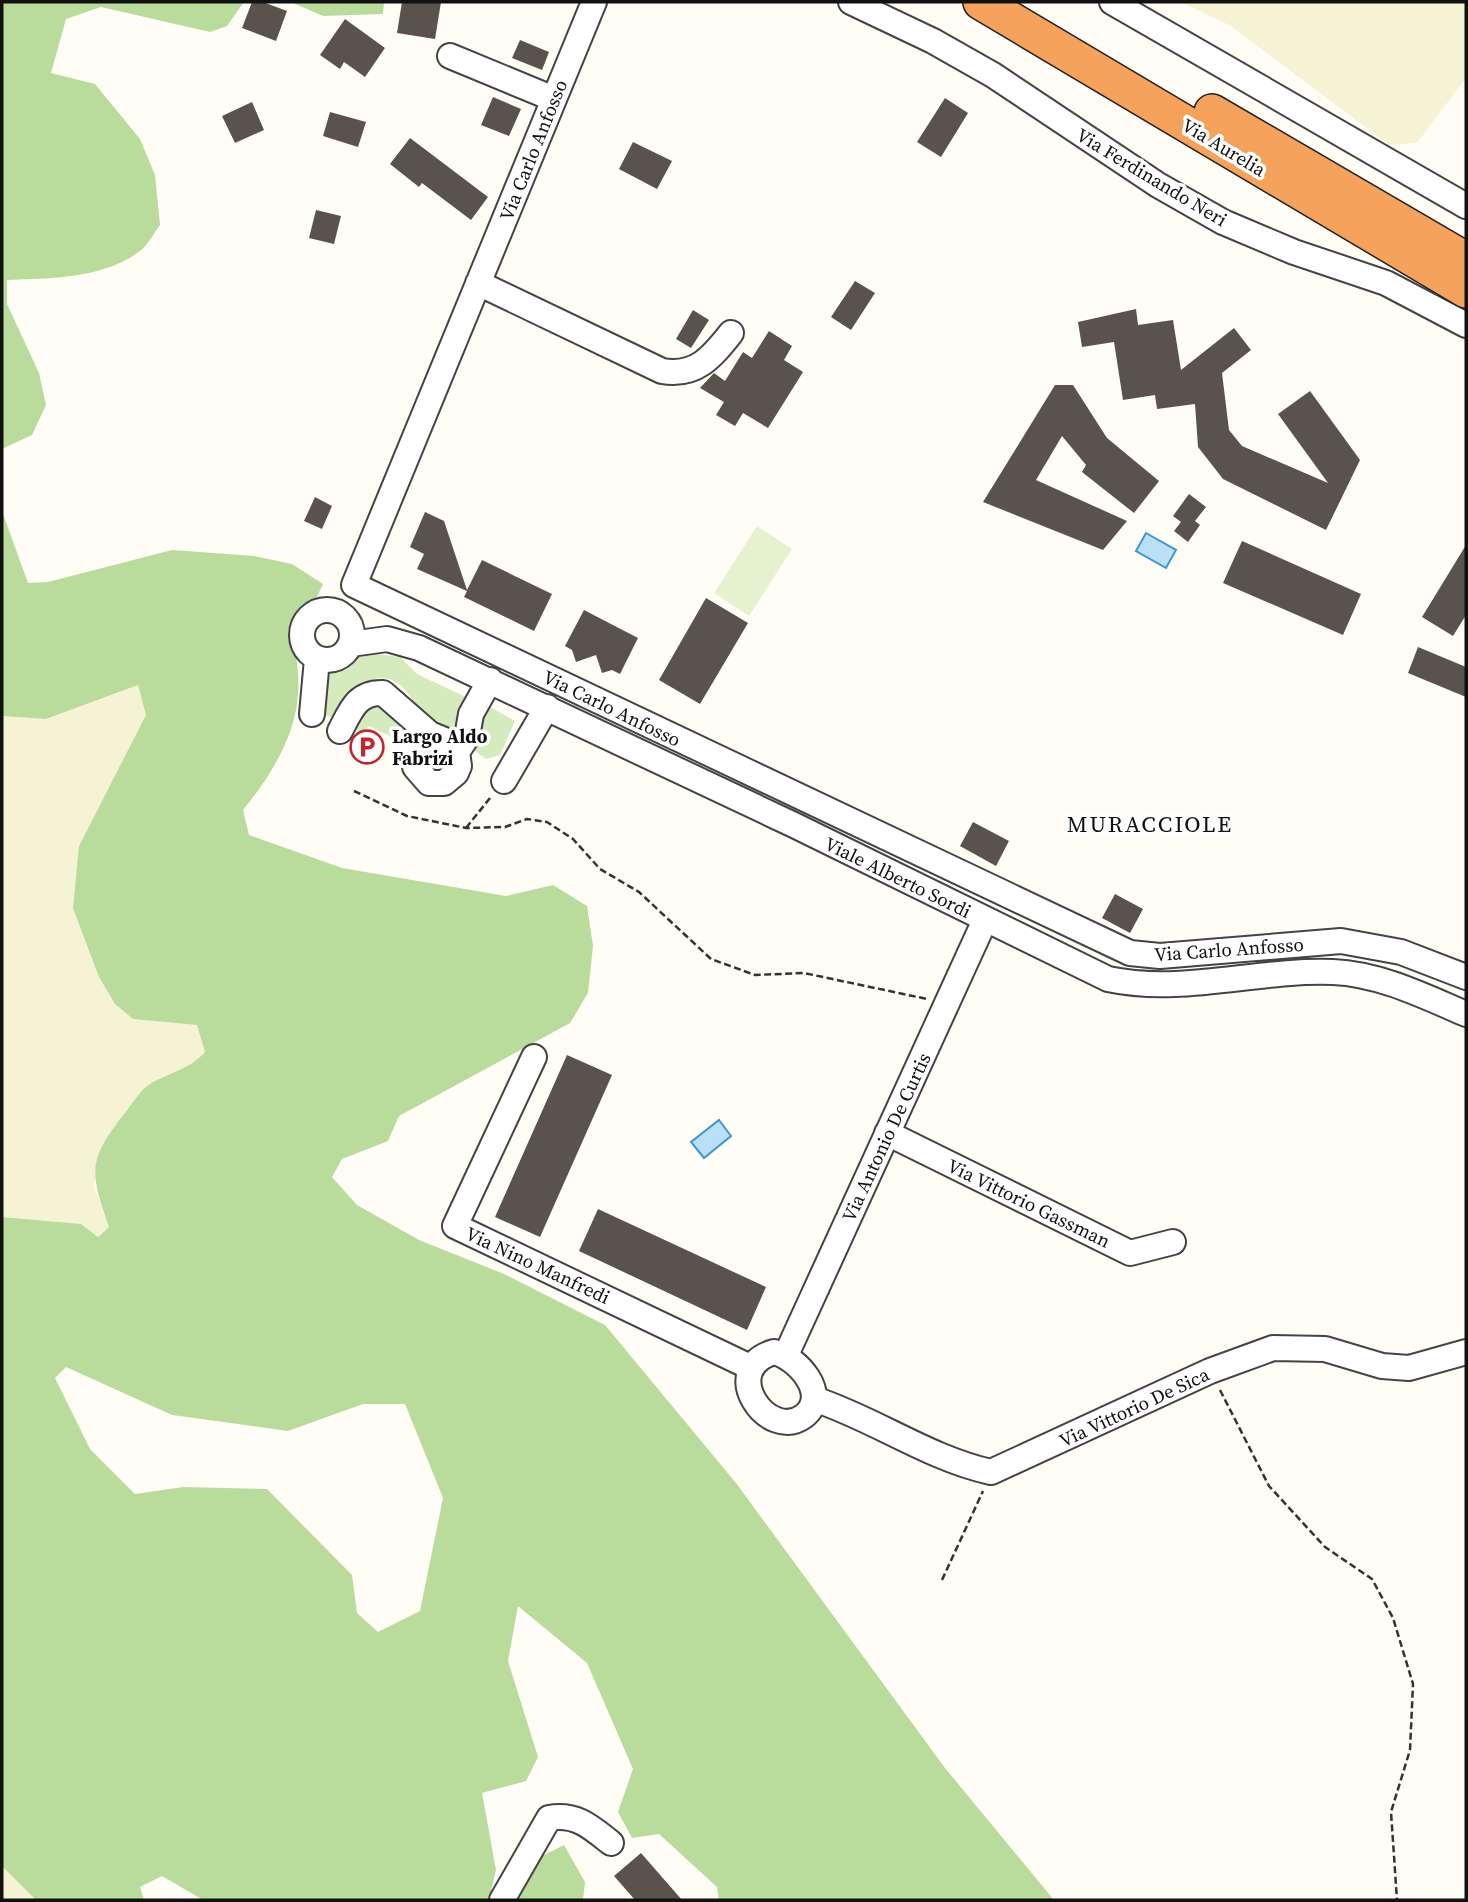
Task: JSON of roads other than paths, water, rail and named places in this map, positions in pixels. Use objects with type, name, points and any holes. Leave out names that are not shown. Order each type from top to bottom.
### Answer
[{"type":"highway","points":[[959,2],[1044,39]]},
{"type":"highway","name":"Via Aurelia","points":[[981,2],[1466,290]]},
{"type":"highway","name":"Via Aurelia","points":[[1025,2],[1466,260]]},
{"type":"street","name":"Via Carlo Anfosso","points":[[594,2],[354,585],[1130,953],[1160,956],[1342,941],[1401,952],[1466,976]]},
{"type":"street","name":"Via Ferdinando Neri","points":[[851,2],[925,37],[993,75],[1158,185],[1223,222],[1294,252],[1386,283],[1466,325]]},
{"type":"street","points":[[1112,2],[1466,206]]},
{"type":"street","points":[[450,56],[554,99]]},
{"type":"street","points":[[478,283],[662,371],[681,373],[704,364],[731,333]]},
{"type":"street","points":[[338,612],[354,585]]},
{"type":"street","points":[[312,714],[317,659],[302,641],[302,627],[316,612],[324,609],[338,612],[351,625],[351,644],[338,658],[317,659]]},
{"type":"street","name":"Viale Alberto Sordi","points":[[351,644],[387,639],[419,648],[794,825],[1098,975],[1128,983],[1163,986],[1335,972],[1391,983],[1466,1014]]},
{"type":"street","points":[[415,767],[429,783],[444,783],[456,773],[465,759],[471,714],[490,680]]},
{"type":"street","points":[[340,731],[358,699],[366,694],[383,693],[430,734],[447,741],[465,759]]},
{"type":"street","points":[[504,781],[547,707]]},
{"type":"street","points":[[794,825],[805,800]]},
{"type":"street","name":"Via Antonio De Curtis","points":[[786,1355],[985,920]]},
{"type":"street","name":"Via Nino Manfredi","points":[[534,1057],[455,1226],[691,1336],[750,1367]]},
{"type":"street","name":"Via Vittorio Gassman","points":[[887,1133],[1130,1254],[1173,1242]]},
{"type":"street","name":"Via Vittorio De Sica","points":[[814,1399],[849,1411],[956,1464],[991,1472],[1210,1371],[1273,1348],[1325,1349],[1382,1366],[1409,1368],[1466,1352]]},
{"type":"street","points":[[774,1352],[786,1355],[799,1364],[809,1381],[814,1399],[810,1411],[796,1421],[782,1422],[765,1414],[753,1401],[748,1385],[750,1367],[762,1356],[774,1352]]},
{"type":"street","points":[[502,1900],[549,1818],[566,1815],[580,1820],[611,1843]]},
{"type":"water","points":[[1146,533],[1176,550],[1166,568],[1136,551]]},
{"type":"water","points":[[719,1120],[731,1136],[704,1158],[691,1142]]},
{"type":"place","name":"Largo Aldo Fabrizi","points":[[367,747]]},
{"type":"district","name":"MURACCIOLE","points":[[1150,824]]}]
